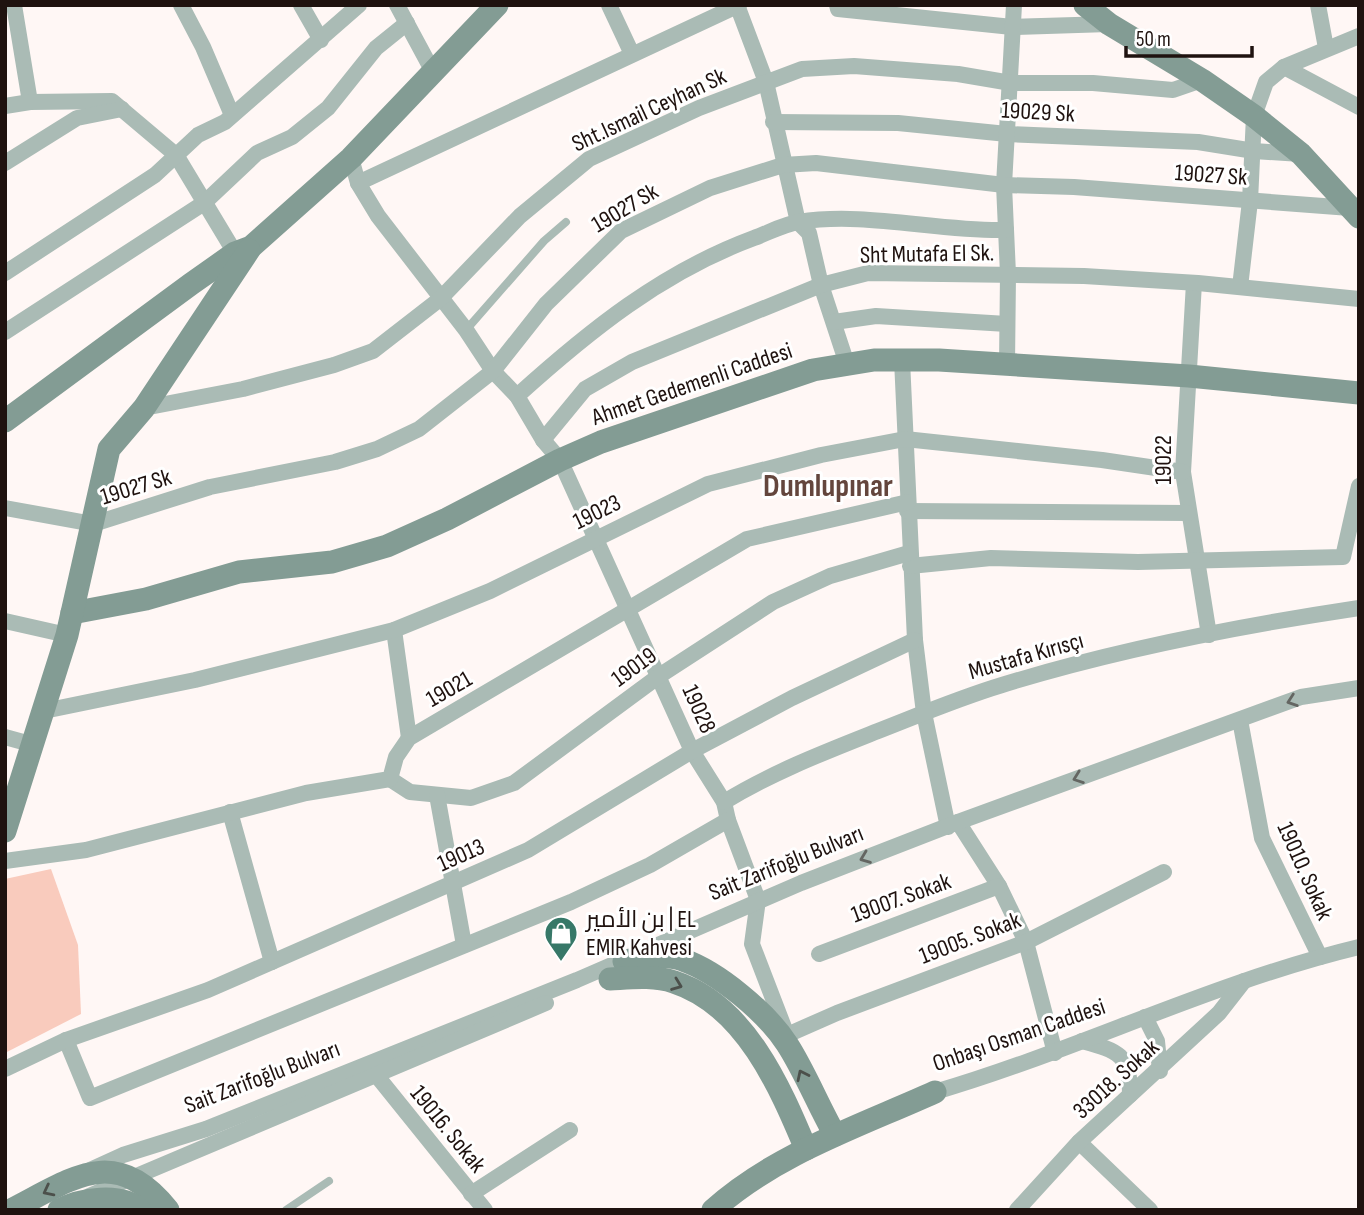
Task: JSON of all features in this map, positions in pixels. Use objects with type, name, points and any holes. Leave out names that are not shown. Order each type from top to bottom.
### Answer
[{"type":"street","points":[[14,5],[30,102]]},
{"type":"street","points":[[181,5],[204,47],[232,115]]},
{"type":"street","points":[[301,5],[321,40]]},
{"type":"street","points":[[5,273],[155,175],[198,135],[225,122],[359,5]]},
{"type":"street","points":[[397,5],[432,70]]},
{"type":"street","points":[[5,421],[243,250],[351,158],[432,70],[497,5]]},
{"type":"street","points":[[609,5],[632,54]]},
{"type":"street","points":[[358,183],[738,5],[766,82],[798,222],[809,233],[821,285],[847,364]]},
{"type":"street","points":[[837,5],[838,9],[1012,27],[1096,12],[1254,116],[1301,154],[1355,213]]},
{"type":"street","points":[[1007,365],[1008,274],[1004,185],[1014,5]]},
{"type":"street","points":[[1318,5],[1326,48]]},
{"type":"street","points":[[5,332],[204,203],[257,153],[292,137],[328,108],[376,48],[407,23]]},
{"type":"street","points":[[1240,287],[1250,201],[1254,116],[1266,82],[1284,67],[1359,36]]},
{"type":"street","name":"Sht.Ismail Ceyhan Sk","points":[[144,408],[243,389],[344,362],[373,351],[392,339],[440,299],[520,216],[589,159],[699,108],[802,69],[854,66],[958,74],[1011,83],[1093,83],[1173,90],[1202,80]]},
{"type":"street","points":[[1284,67],[1359,107]]},
{"type":"street","points":[[5,106],[30,102],[112,101],[176,155],[204,203],[243,250]]},
{"type":"street","points":[[5,163],[77,118],[124,109]]},
{"type":"street","name":"19029 Sk","points":[[773,122],[898,123],[1007,134],[1198,142],[1254,151],[1301,154]]},
{"type":"street","name":"19028","points":[[351,158],[358,183],[378,216],[466,330],[493,371],[517,396],[543,440],[560,460],[692,751],[724,802],[728,820],[758,900]]},
{"type":"street","name":"19027 Sk","points":[[5,508],[93,524],[210,487],[335,462],[377,449],[419,429],[493,371],[546,304],[621,231],[710,188],[783,165],[816,163],[1004,185],[1074,187],[1250,201],[1355,213]]},
{"type":"street","points":[[517,396],[583,337],[667,279],[703,258],[798,222],[883,221],[977,231],[1006,230]]},
{"type":"street","points":[[5,831],[70,624],[110,449],[144,408],[243,250]]},
{"type":"street","name":"Sht Mutafa El Sk.","points":[[543,440],[585,389],[632,362],[821,285],[868,274],[1008,274],[1194,283],[1359,299]]},
{"type":"street","name":"19022","points":[[1194,283],[1183,472],[1209,635]]},
{"type":"street","points":[[834,322],[876,316],[1007,324]]},
{"type":"street","points":[[901,360],[909,560],[924,713],[953,824],[999,886],[1026,942],[1055,1053]]},
{"type":"street","name":"Ahmet Gedemenli Caddesi","points":[[70,624],[239,572],[332,562],[387,546],[447,519],[560,460],[758,387],[813,370],[847,364],[901,360],[1189,376],[1359,393]]},
{"type":"street","name":"19023","points":[[44,711],[195,680],[394,630],[490,591],[708,484],[821,455],[905,439],[1102,460],[1183,472]]},
{"type":"street","name":"19019","points":[[390,779],[410,792],[471,798],[514,783],[659,676],[773,602],[830,576],[909,560],[991,558],[1085,562],[1343,557],[1359,486]]},
{"type":"street","name":"19021","points":[[390,779],[396,757],[409,738],[747,539],[908,507],[1188,513]]},
{"type":"street","name":"Mustafa Kırısçı","points":[[724,802],[761,779],[1000,685],[1077,663],[1209,635],[1359,608]]},
{"type":"street","points":[[5,621],[70,624]]},
{"type":"street","points":[[394,630],[409,738]]},
{"type":"street","name":"19013","points":[[5,1069],[66,1040],[208,989],[528,850],[692,751],[792,698],[915,640]]},
{"type":"street","name":"Sait Zarifoğlu Bulvarı","points":[[11,1210],[123,1155],[206,1129],[624,961],[758,900],[953,824],[1301,697],[1359,688]]},
{"type":"street","name":"19010. Sokak","points":[[1240,720],[1262,838],[1320,957]]},
{"type":"street","points":[[5,737],[34,745]]},
{"type":"street","points":[[5,861],[86,850],[306,793],[390,779]]},
{"type":"street","points":[[437,795],[464,945]]},
{"type":"street","points":[[230,812],[272,962]]},
{"type":"street","points":[[66,1040],[90,1098],[571,902],[650,865],[728,820]]},
{"type":"street","name":"19005. Sokak","points":[[787,1040],[837,1013],[1026,942],[1164,872]]},
{"type":"street","name":"19007. Sokak","points":[[819,954],[999,886]]},
{"type":"street","points":[[758,900],[752,944],[787,1040],[835,1135]]},
{"type":"street","name":"Onbaşı Osman Caddesi","points":[[713,1210],[739,1189],[806,1149],[935,1092],[1055,1053],[1244,981],[1359,947]]},
{"type":"street","points":[[624,961],[653,956],[682,960],[746,1000],[787,1040]]},
{"type":"street","points":[[610,979],[646,978],[674,982],[707,999],[742,1031],[776,1077],[806,1149]]},
{"type":"street","name":"Sait Zarifoğlu Bulvarı","points":[[63,1207],[556,999],[610,979]]},
{"type":"street","name":"33018. Sokak","points":[[1017,1210],[1079,1142],[1160,1071],[1219,1013],[1244,981]]},
{"type":"street","points":[[1145,1017],[1157,1041],[1160,1071]]},
{"type":"street","points":[[1082,1041],[1110,1048],[1123,1058],[1130,1072],[1130,1095]]},
{"type":"street","name":"19016. Sokak","points":[[377,1076],[485,1210]]},
{"type":"street","points":[[471,1194],[570,1130]]},
{"type":"street","points":[[1079,1142],[1150,1210]]},
{"type":"street","points":[[84,1172],[105,1171],[134,1178],[155,1193],[168,1210]]},
{"type":"street","points":[[63,1207],[115,1199],[140,1210]]},
{"type":"lane","points":[[466,330],[544,241],[566,222]]},
{"type":"lane","points":[[286,1210],[329,1181]]},
{"type":"shaded area","points":[[51,869],[78,945],[81,1014],[5,1053],[5,879]]},
{"type":"place","name":"بن الأمير | EL EMIR Kahvesi","points":[[561,963]]},
{"type":"district","name":"Dumlupınar","points":[[828,486]]}]
